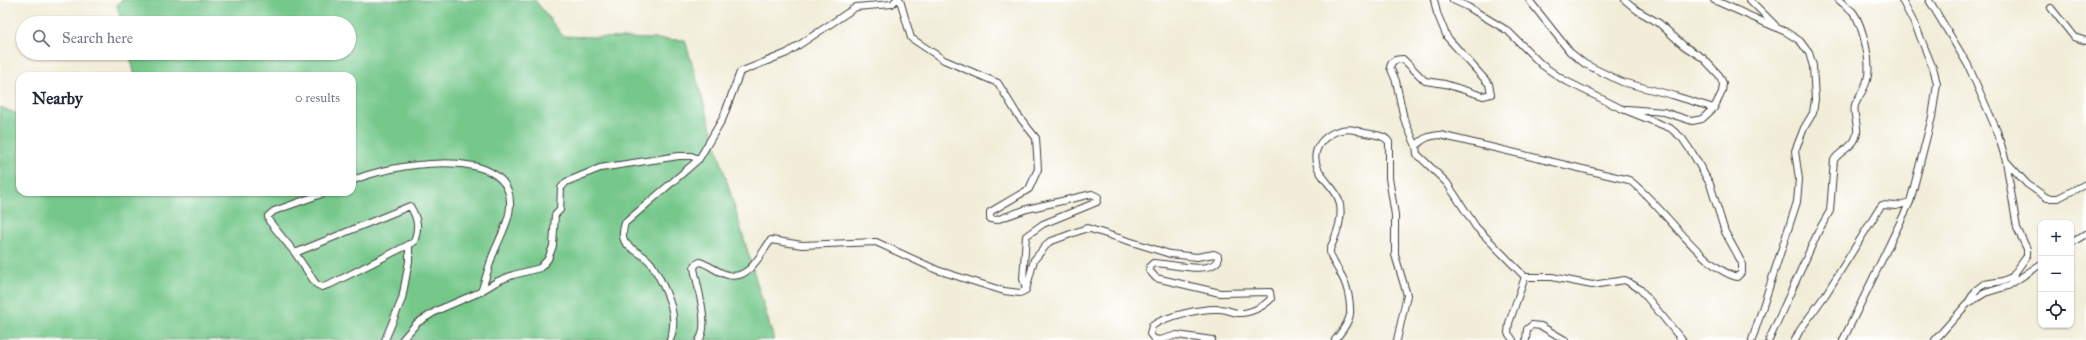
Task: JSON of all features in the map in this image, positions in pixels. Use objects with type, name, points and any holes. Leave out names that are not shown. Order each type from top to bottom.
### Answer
[{"type":"street","points":[[670,340],[673,331],[670,300],[650,262],[632,249],[623,240],[621,232],[625,223],[631,216],[667,188],[699,159],[723,118],[740,72],[787,54],[856,6],[892,4],[896,0]]},
{"type":"street","points":[[900,0],[911,38],[944,60],[998,83],[1017,114],[1036,138],[1038,169],[1029,189],[990,212],[990,219],[996,220],[1027,210],[1092,194],[1098,197],[1097,202],[1043,224],[1026,236],[1023,279],[1026,290]]},
{"type":"street","points":[[1434,0],[1447,37],[1489,84],[1490,94],[1483,96],[1462,91],[1445,84],[1425,81],[1403,60],[1396,59],[1392,62],[1390,67],[1396,81],[1404,119],[1418,154],[1447,183],[1476,227],[1525,277],[1552,277],[1592,285],[1624,280],[1640,290],[1682,340]]},
{"type":"street","points":[[1416,146],[1422,140],[1430,136],[1440,135],[1629,180],[1641,189],[1692,244],[1720,269],[1737,277],[1742,272],[1742,262],[1725,232],[1710,184],[1694,154],[1682,138],[1670,128],[1620,108],[1562,79],[1542,65],[1508,31],[1468,7],[1453,0]]},
{"type":"street","points":[[1529,0],[1570,52],[1585,64],[1622,82],[1714,108]]},
{"type":"street","points":[[1620,108],[1664,112],[1692,121],[1702,119],[1714,108],[1722,92],[1723,84],[1713,67],[1658,23],[1638,11],[1625,0]]},
{"type":"street","points":[[1714,0],[1786,32]]},
{"type":"street","points":[[1750,0],[1770,21],[1800,41],[1809,53],[1813,66],[1815,99],[1813,113],[1801,134],[1795,151],[1800,184],[1797,202],[1752,340]]},
{"type":"street","points":[[1769,340],[1819,230],[1830,211],[1834,160],[1838,153],[1853,142],[1857,134],[1858,126],[1855,105],[1868,80],[1868,61],[1860,26],[1853,13],[1839,0]]},
{"type":"street","points":[[1843,340],[1910,202],[1932,117],[1937,84],[1934,71],[1917,29],[1902,0]]},
{"type":"street","points":[[1929,0],[1968,65],[1997,131],[2006,161],[2017,228],[2027,249],[2027,256],[2012,276],[2003,281],[1984,284],[1976,290],[1967,304],[1935,340]]},
{"type":"street","points":[[2051,8],[2074,37],[2086,41]]},
{"type":"street","points":[[1335,340],[1350,315],[1344,278],[1331,257],[1330,251],[1338,228],[1341,208],[1336,192],[1316,166],[1316,158],[1317,150],[1321,143],[1334,132],[1348,129],[1382,136],[1389,142],[1389,178],[1395,215],[1395,255],[1406,295],[1397,340]]},
{"type":"street","points":[[402,340],[417,323],[438,310],[481,292],[498,281],[513,275],[540,268],[548,259],[552,246],[555,215],[560,210],[561,188],[566,182],[600,168],[679,156],[691,156],[699,159]]},
{"type":"street","points":[[2006,161],[2027,184],[2047,198],[2058,198],[2086,184]]},
{"type":"street","points":[[356,178],[393,169],[449,163],[487,169],[499,178],[508,189],[510,202],[508,216],[481,292]]},
{"type":"street","points":[[295,253],[410,206],[417,218],[417,234],[414,242],[332,284],[322,287],[316,284],[295,253],[273,226],[268,216],[274,211],[316,196]]},
{"type":"street","points":[[1795,340],[1800,330],[1826,294],[1882,205],[1896,206],[1910,202]]},
{"type":"street","points":[[699,340],[703,336],[703,316],[694,268],[696,264],[700,262],[709,265],[728,276],[738,275],[748,270],[771,240],[802,245],[876,242],[937,270],[1004,291],[1020,293],[1026,290],[1034,260],[1049,242],[1087,228],[1170,254],[1197,257],[1214,254],[1218,256],[1216,264],[1211,266],[1181,267],[1153,263],[1149,270],[1156,278],[1220,293],[1248,293],[1266,290],[1271,295],[1271,299],[1265,304],[1251,311],[1239,313],[1220,309],[1205,310],[1160,320],[1152,326],[1150,334],[1154,339],[1160,340],[1177,335],[1212,340]]},
{"type":"street","points":[[2074,241],[2086,234]]},
{"type":"street","points":[[385,340],[402,299],[409,261],[409,244]]},
{"type":"street","points":[[1967,304],[1985,293],[2008,286],[2038,266]]},
{"type":"street","points":[[1513,340],[1508,333],[1509,324],[1525,277]]},
{"type":"street","points":[[1526,340],[1527,329],[1532,325],[1540,326],[1566,340]]},
{"type":"green space","points":[[121,0],[535,0],[563,36],[685,40],[774,340],[0,340],[0,107],[16,113],[16,196],[356,196],[356,72],[134,72],[131,60],[356,60],[356,16],[119,16],[117,5]]}]
